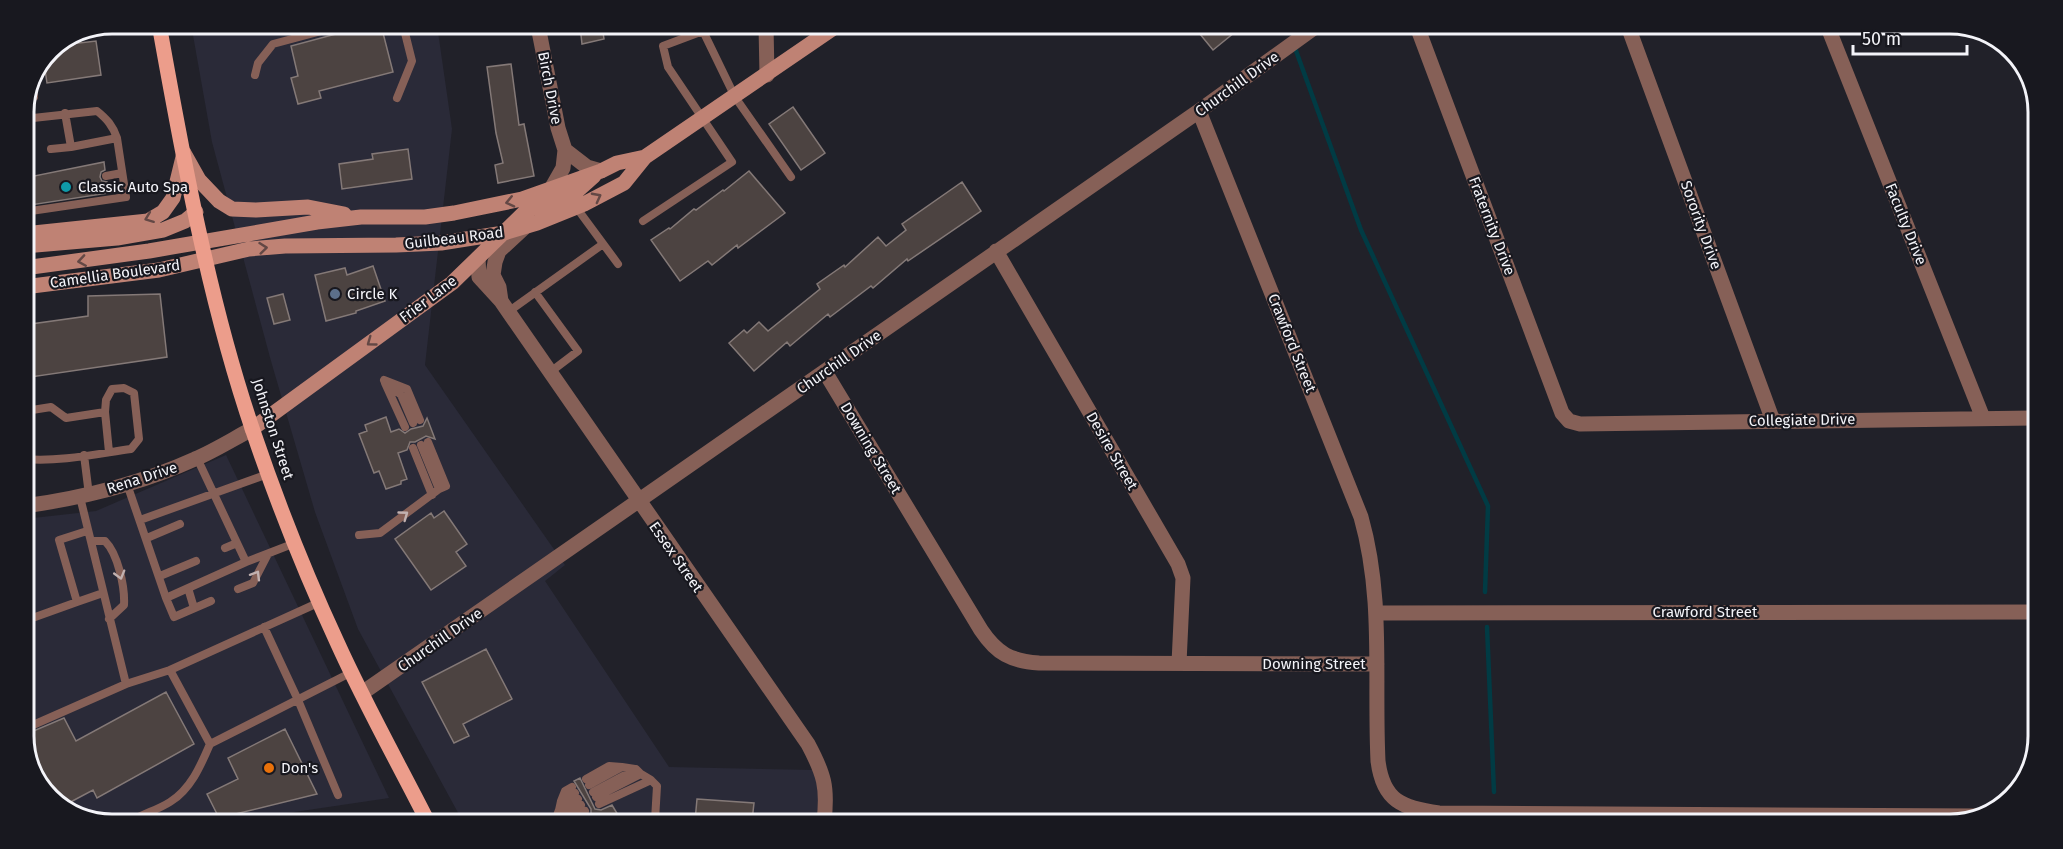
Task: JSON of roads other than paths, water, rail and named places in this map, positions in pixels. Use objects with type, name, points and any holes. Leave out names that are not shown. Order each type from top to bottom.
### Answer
[{"type":"main road","name":"Johnston Street","points":[[161,34],[206,260],[252,429],[320,602],[362,693],[424,814]]},
{"type":"street","name":"Birch Drive","points":[[540,34],[558,128],[565,150]]},
{"type":"street","points":[[766,34],[767,75]]},
{"type":"street","name":"Guilbeau Road","points":[[206,260],[249,249],[282,246],[441,243],[504,233],[525,227],[576,207],[624,183],[645,157],[825,34]]},
{"type":"street","name":"Churchill Drive","points":[[362,693],[639,503],[1306,34]]},
{"type":"street","name":"Fraternity Drive","points":[[1420,34],[1562,413],[1569,421]]},
{"type":"street","name":"Sorority Drive","points":[[1631,34],[1773,421]]},
{"type":"street","name":"Faculty Drive","points":[[1831,34],[1983,418]]},
{"type":"street","name":"Crawford Street","points":[[1199,111],[1361,517],[1374,574],[1377,664]]},
{"type":"street","points":[[565,150],[587,167],[601,171]]},
{"type":"street","points":[[551,189],[563,168],[565,150]]},
{"type":"street","points":[[184,153],[198,180],[219,201],[232,209],[308,207],[361,217]]},
{"type":"street","points":[[35,233],[148,221],[163,212],[172,198],[184,153]]},
{"type":"street","name":"Guilbeau Road","points":[[202,242],[294,225],[361,217],[425,217],[454,213],[522,199],[601,171],[616,163],[645,157]]},
{"type":"street","name":"Frier Lane","points":[[252,429],[452,283],[526,211],[574,193],[601,171]]},
{"type":"street","points":[[35,245],[164,230],[185,221],[196,212]]},
{"type":"street","name":"Essex Street","points":[[504,306],[493,275],[495,262],[499,251],[525,227]]},
{"type":"street","name":"Camellia Boulevard","points":[[35,267],[202,242]]},
{"type":"street","name":"Desire Street","points":[[996,251],[1178,564],[1183,578],[1179,663]]},
{"type":"street","name":"Essex Street","points":[[478,258],[479,277],[504,306],[808,744],[820,765],[826,787],[824,814]]},
{"type":"street","name":"Camellia Boulevard","points":[[35,286],[134,274],[206,260]]},
{"type":"street","name":"Downing Street","points":[[825,372],[981,630],[996,649],[1014,659],[1039,663],[1377,664],[1377,739],[1380,777],[1388,792],[1403,803],[1418,810],[1439,813],[1619,814]]},
{"type":"street","name":"Collegiate Drive","points":[[1569,421],[1580,424],[2028,418]]},
{"type":"street","name":"Rena Drive","points":[[35,504],[85,496],[127,484],[197,458],[252,429]]},
{"type":"street","name":"Crawford Street","points":[[1377,613],[2028,612]]},
{"type":"lane","points":[[255,75],[258,63],[273,44],[308,34]]},
{"type":"lane","points":[[397,98],[412,61],[405,34]]},
{"type":"lane","points":[[643,221],[732,162],[668,67],[663,46],[695,34]]},
{"type":"lane","points":[[704,34],[735,97],[791,177]]},
{"type":"lane","points":[[35,117],[97,111],[107,119],[117,138],[126,197],[35,210]]},
{"type":"lane","points":[[65,113],[71,147]]},
{"type":"lane","points":[[51,149],[117,138]]},
{"type":"lane","points":[[106,176],[122,173]]},
{"type":"lane","points":[[576,207],[618,264]]},
{"type":"lane","points":[[504,306],[535,292],[603,244]]},
{"type":"lane","points":[[535,292],[578,351],[549,373]]},
{"type":"lane","points":[[400,394],[384,380],[400,394],[413,424],[400,394]]},
{"type":"lane","points":[[35,460],[46,461],[132,449],[139,439],[134,393],[124,388],[112,389],[106,400],[109,452]]},
{"type":"lane","points":[[35,410],[51,407],[66,418],[105,412]]},
{"type":"lane","points":[[359,535],[380,533],[446,486],[421,445],[435,492]]},
{"type":"lane","points":[[84,455],[87,531],[126,684]]},
{"type":"lane","points":[[197,458],[246,562]]},
{"type":"lane","points":[[140,520],[268,474]]},
{"type":"lane","points":[[127,484],[174,617],[211,601]]},
{"type":"lane","points":[[211,512],[221,508]]},
{"type":"lane","points":[[147,538],[180,524]]},
{"type":"lane","points":[[77,603],[58,540],[87,531]]},
{"type":"lane","points":[[91,542],[105,541],[112,548],[125,592],[124,605],[110,619]]},
{"type":"lane","points":[[225,548],[237,543]]},
{"type":"lane","points":[[166,598],[295,543]]},
{"type":"lane","points":[[238,589],[253,583],[268,554]]},
{"type":"lane","points":[[160,576],[195,561]]},
{"type":"lane","points":[[188,588],[194,608]]},
{"type":"lane","points":[[35,617],[103,593]]},
{"type":"lane","points":[[35,724],[126,684],[170,670],[320,602]]},
{"type":"lane","points":[[264,627],[338,795]]},
{"type":"lane","points":[[170,670],[210,744]]},
{"type":"lane","points":[[145,814],[170,802],[187,788],[210,744],[352,672]]},
{"type":"lane","points":[[593,791],[622,767],[639,772],[657,786],[655,814]]},
{"type":"lane","points":[[593,791],[639,772]]},
{"type":"lane","points":[[593,791],[651,780]]},
{"type":"lane","points":[[557,812],[565,791],[578,799]]},
{"type":"lane","points":[[557,812],[578,799]]},
{"type":"lane","points":[[569,814],[578,799]]},
{"type":"waterway","points":[[1295,48],[1361,230],[1488,506],[1485,592]]},
{"type":"waterway","points":[[1487,627],[1494,792]]},
{"type":"place","name":"Classic Auto Spa","points":[[66,187]]},
{"type":"place","name":"Circle K","points":[[335,294]]},
{"type":"place","name":"Don's","points":[[269,768]]}]
